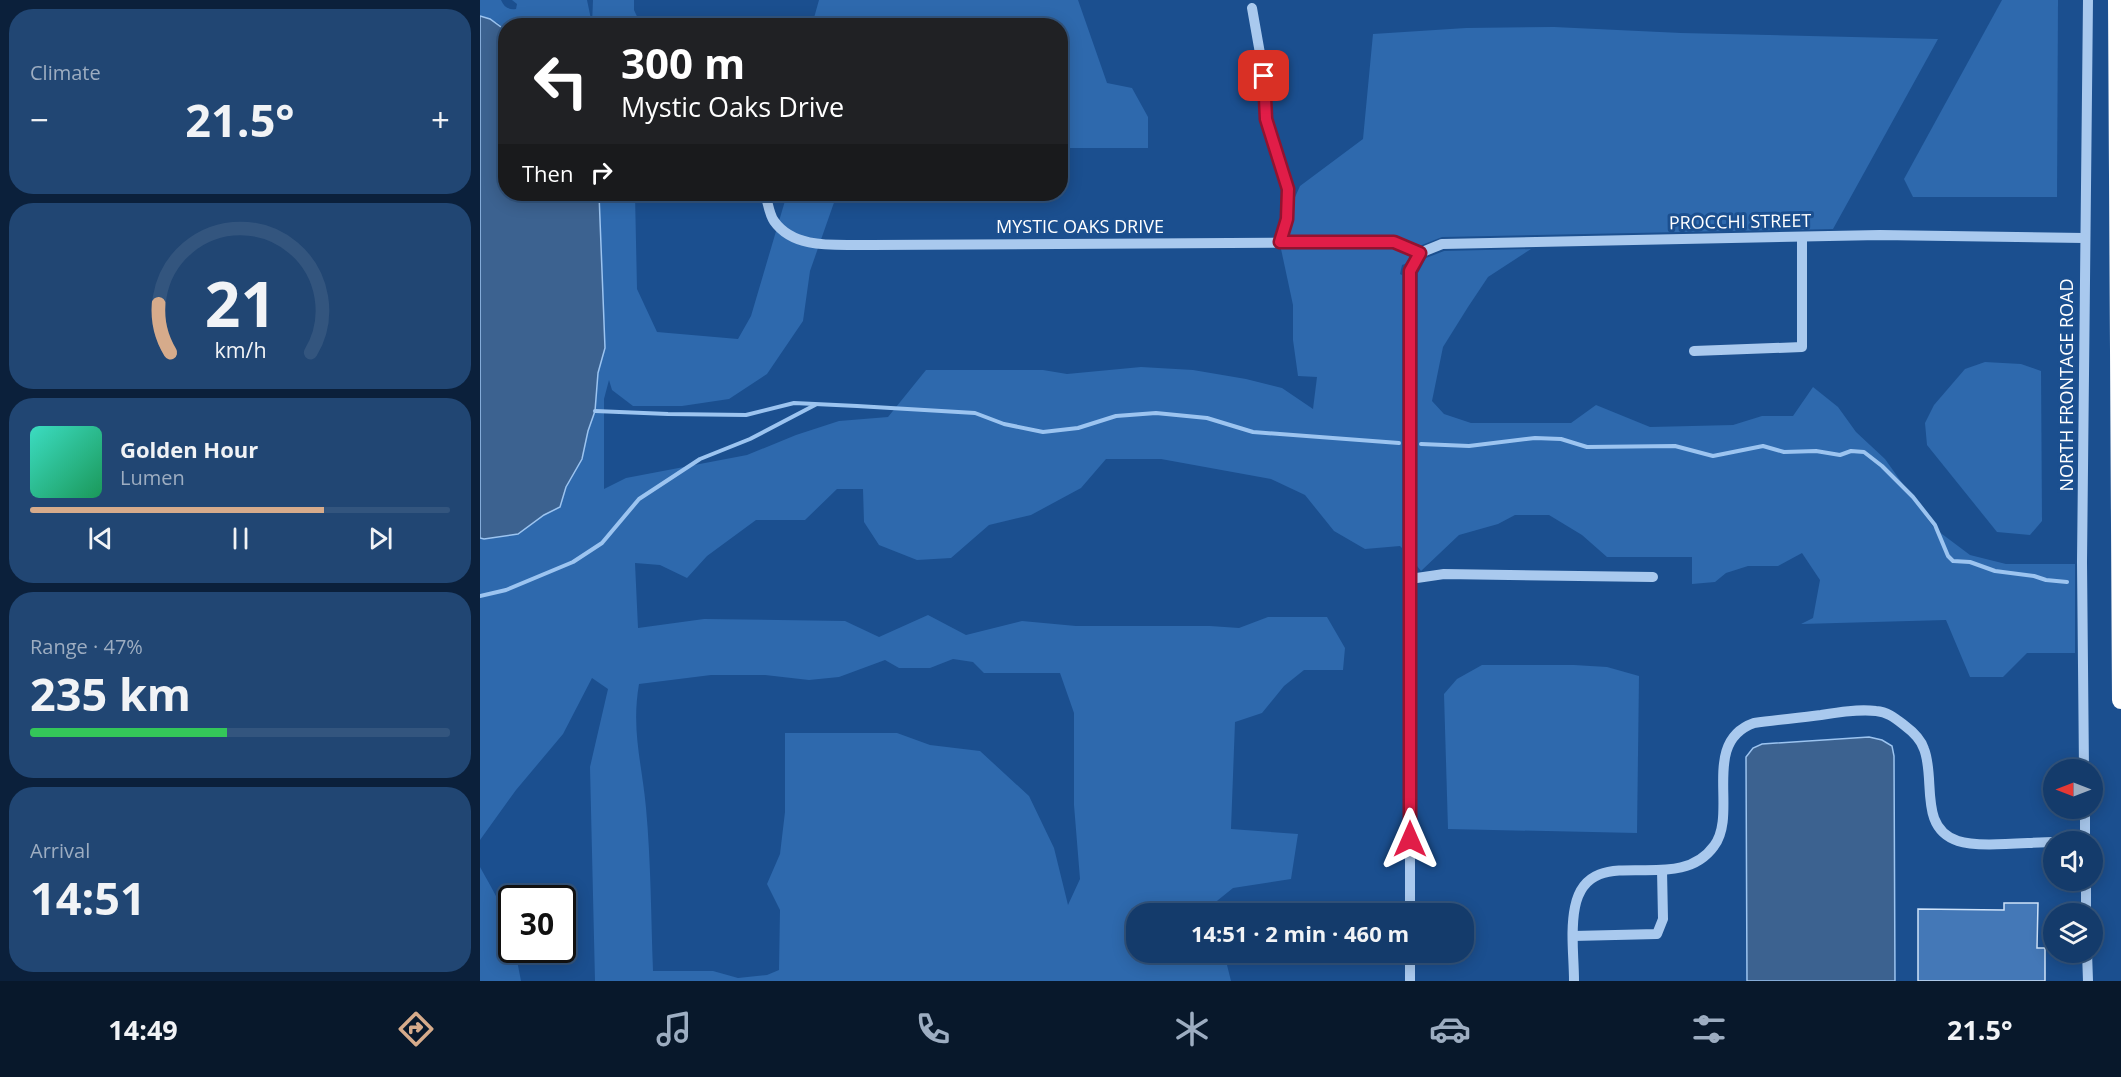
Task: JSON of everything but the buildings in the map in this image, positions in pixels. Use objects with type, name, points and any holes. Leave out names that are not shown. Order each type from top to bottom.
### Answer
[{"type":"highway","points":[[2117,0],[2121,700]]},
{"type":"street","name":"NORTH FRONTAGE ROAD","points":[[2084,759],[2082,618],[2084,238],[2088,0]]},
{"type":"street","points":[[1252,8],[1264,76],[1266,119],[1288,189],[1287,219],[1280,242]]},
{"type":"street","name":"MYSTIC OAKS DRIVE","points":[[767,201],[772,220],[792,239],[816,243],[872,245],[1394,242],[1420,253]]},
{"type":"street","name":"PROCCHI STREET","points":[[1420,253],[1442,244],[1880,235],[2084,238]]},
{"type":"street","points":[[1694,351],[1802,347],[1802,237]]},
{"type":"street","points":[[1410,903],[1410,271],[1420,253]]},
{"type":"street","points":[[1410,579],[1444,574],[1653,577]]},
{"type":"street","points":[[1574,981],[1574,912],[1580,893],[1595,876],[1606,872],[1685,868],[1697,863],[1716,844],[1720,833],[1725,759],[1734,735],[1741,728],[1754,723],[1851,711],[1876,711],[1891,714],[1911,730],[1925,750],[1932,814],[1938,827],[1946,835],[1958,842],[1974,844],[2043,842]]},
{"type":"street","points":[[1573,936],[1657,934],[1663,919],[1662,870]]},
{"type":"street","points":[[1410,963],[1410,981]]},
{"type":"street","points":[[2087,963],[2088,981]]},
{"type":"shaded area","points":[[480,0],[501,0],[507,8],[516,9],[517,4],[512,0],[587,0],[591,18],[498,18],[498,23],[480,16]]},
{"type":"shaded area","points":[[593,0],[634,0],[634,10],[638,18],[592,18]]},
{"type":"shaded area","points":[[819,0],[1078,0],[1107,83],[1132,88],[1148,117],[1148,148],[1068,148],[1068,18],[814,18]]},
{"type":"shaded area","points":[[2002,0],[2058,0],[2057,197],[1913,197],[1904,179]]},
{"type":"shaded area","points":[[480,16],[498,25],[498,201],[599,201],[605,348],[598,373],[595,411],[582,459],[566,487],[560,507],[544,515],[518,534],[480,538]]},
{"type":"shaded area","points":[[1554,27],[1681,33],[1938,39],[1833,229],[1442,237],[1417,247],[1402,265],[1400,274],[1402,275],[1402,548],[1400,546],[1365,549],[1334,531],[1305,495],[1271,479],[1161,459],[1106,459],[1081,488],[1031,515],[989,525],[951,558],[917,560],[879,545],[864,522],[863,489],[837,489],[805,520],[756,520],[707,556],[687,578],[660,565],[635,563],[638,628],[704,619],[845,621],[879,637],[928,615],[966,635],[1022,621],[1076,626],[1239,628],[1268,617],[1327,617],[1345,648],[1343,670],[1304,670],[1284,686],[1262,713],[1235,722],[1231,829],[1298,834],[1291,879],[1233,888],[1214,903],[1126,903],[1126,963],[1226,963],[1231,981],[595,981],[590,767],[608,689],[592,678],[563,734],[516,790],[480,840],[480,538],[518,534],[544,515],[560,507],[566,487],[582,459],[595,411],[598,373],[605,348],[599,201],[635,201],[637,289],[657,332],[738,339],[751,316],[785,201],[835,201],[810,271],[803,321],[767,374],[729,399],[682,406],[633,406],[612,390],[609,380],[604,399],[604,489],[626,478],[747,455],[839,421],[888,417],[926,370],[1043,370],[1067,374],[1141,367],[1193,370],[1282,388],[1313,409],[1317,377],[1298,376],[1293,340],[1293,305],[1278,235],[1300,186],[1363,139],[1373,34],[1466,28]],"holes":[[[953,659],[973,662],[984,673],[1060,673],[1074,713],[1074,805],[1080,879],[1068,905],[1054,848],[1029,796],[980,751],[930,745],[897,733],[785,733],[785,812],[780,854],[767,884],[780,910],[779,970],[767,975],[738,978],[713,971],[653,971],[648,828],[636,717],[639,684],[711,675],[765,675],[809,680],[839,677],[885,660],[899,668],[930,668]]]},
{"type":"shaded area","points":[[1531,249],[1488,277],[1443,347],[1432,401],[1444,414],[1471,423],[1571,423],[1596,405],[1650,427],[1733,425],[1762,416],[1793,416],[1813,387],[1838,407],[1856,432],[1885,459],[1934,528],[1970,555],[2006,564],[2075,564],[2075,653],[2027,653],[2003,677],[1970,677],[1946,620],[1801,624],[1813,618],[1820,580],[1802,553],[1778,566],[1748,566],[1726,573],[1715,582],[1692,584],[1692,557],[1607,557],[1582,535],[1549,515],[1515,515],[1498,524],[1459,535],[1421,571],[1417,566],[1418,273],[1426,258],[1444,251]]},
{"type":"shaded area","points":[[1985,362],[2021,364],[2041,371],[2042,521],[2030,535],[1997,532],[1927,445],[1925,423],[1934,405],[1965,369]]},
{"type":"shaded area","points":[[1482,665],[1607,667],[1639,676],[1637,833],[1448,829],[1444,694],[1457,679]]},
{"type":"shaded area","points":[[1869,737],[1882,740],[1892,746],[1894,756],[1895,981],[1747,981],[1746,757],[1753,748],[1762,744]]},
{"type":"shaded area","points":[[480,867],[498,901],[498,963],[518,963],[521,981],[480,981]]},
{"type":"waterway","points":[[595,411],[746,415],[794,403],[975,413],[1004,424],[1043,432],[1078,428],[1116,416],[1156,413],[1207,418],[1253,432],[1399,443]]},
{"type":"waterway","points":[[480,596],[506,590],[573,562],[602,543],[639,499],[700,459],[750,439],[815,405]]},
{"type":"waterway","points":[[1421,444],[1469,446],[1535,438],[1561,439],[1587,447],[1675,446],[1713,456],[1763,446],[1784,452],[1816,451],[1840,455],[1851,451],[1864,452],[1882,466],[1913,497],[1935,525],[1948,556],[1953,561],[1970,562],[1995,571],[2067,582]]},
{"type":"route","points":[[1264,76],[1266,119],[1288,189],[1287,219],[1280,242],[1394,242],[1420,253],[1410,271],[1410,839]]}]
